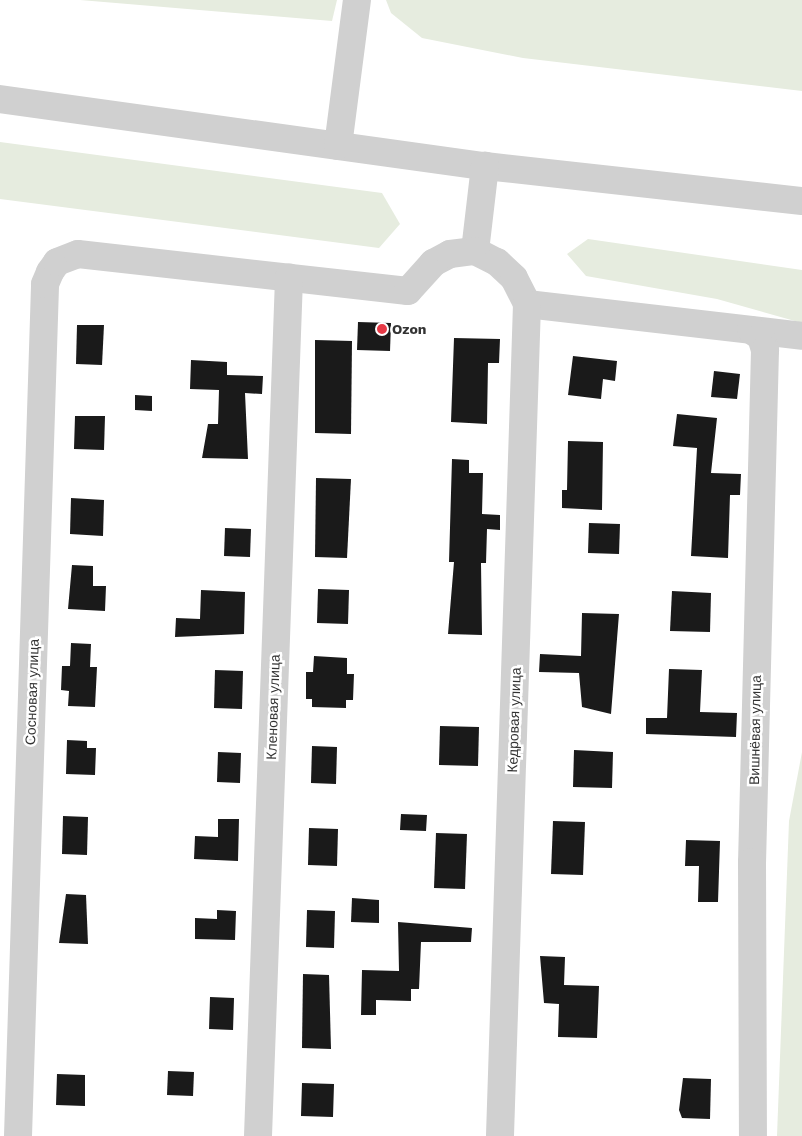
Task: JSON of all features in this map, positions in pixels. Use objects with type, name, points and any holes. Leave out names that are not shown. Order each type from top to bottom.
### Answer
[{"type":"street","points":[[338,146],[357,0]]},
{"type":"street","points":[[0,99],[485,166],[802,200]]},
{"type":"street","points":[[475,251],[485,166]]},
{"type":"street","points":[[289,278],[408,291],[433,264],[450,254],[475,251],[508,272],[527,304],[802,336]]},
{"type":"street","name":"Сосновая улица","points":[[18,1136],[45,284],[57,262],[78,254],[289,278]]},
{"type":"street","name":"Кленовая улица","points":[[258,1136],[289,278]]},
{"type":"street","name":"Кедровая улица","points":[[500,1136],[527,304]]},
{"type":"street","name":"Вишнёвая улица","points":[[751,330],[761,337],[765,350],[752,862],[753,1136]]},
{"type":"shaded area","points":[[80,0],[337,0],[332,21]]},
{"type":"shaded area","points":[[386,0],[802,0],[802,91],[523,58],[422,38],[391,13]]},
{"type":"shaded area","points":[[0,142],[382,193],[400,224],[379,248],[0,199]]},
{"type":"shaded area","points":[[588,239],[802,270],[802,323],[717,299],[586,276],[567,254]]},
{"type":"shaded area","points":[[802,752],[802,1136],[777,1136],[789,821]]},
{"type":"building","points":[[358,322],[391,323],[390,351],[357,350]]},
{"type":"building","points":[[77,325],[104,325],[102,365],[76,364]]},
{"type":"building","points":[[454,338],[500,339],[499,363],[488,363],[487,424],[451,422]]},
{"type":"building","points":[[315,340],[352,341],[351,434],[315,433]]},
{"type":"building","points":[[573,356],[617,361],[615,381],[603,379],[601,399],[568,395]]},
{"type":"building","points":[[191,360],[227,362],[227,375],[263,376],[262,394],[245,393],[248,459],[202,458],[208,424],[218,424],[219,390],[190,389]]},
{"type":"building","points":[[714,371],[740,374],[737,399],[711,397]]},
{"type":"building","points":[[135,395],[152,396],[152,411],[135,410]]},
{"type":"building","points":[[677,414],[717,418],[711,473],[741,474],[740,495],[730,495],[728,558],[691,556],[697,448],[673,446]]},
{"type":"building","points":[[75,416],[105,416],[104,450],[74,449]]},
{"type":"building","points":[[568,441],[603,442],[602,510],[562,508],[562,490],[567,490]]},
{"type":"building","points":[[452,459],[469,460],[469,473],[483,473],[482,514],[500,515],[500,530],[487,529],[486,563],[481,563],[482,635],[448,634],[454,562],[449,562]]},
{"type":"building","points":[[316,478],[351,479],[347,558],[315,557]]},
{"type":"building","points":[[71,498],[104,500],[103,536],[70,534]]},
{"type":"building","points":[[589,523],[620,524],[619,554],[588,553]]},
{"type":"building","points":[[225,528],[251,529],[250,557],[224,556]]},
{"type":"building","points":[[72,565],[93,566],[93,586],[106,586],[105,611],[68,609]]},
{"type":"building","points":[[318,589],[349,590],[348,624],[317,623]]},
{"type":"building","points":[[201,590],[245,592],[244,634],[175,637],[176,618],[200,619]]},
{"type":"building","points":[[672,591],[711,593],[710,632],[670,631]]},
{"type":"building","points":[[582,613],[619,614],[611,714],[582,707],[579,673],[539,672],[540,654],[581,656]]},
{"type":"building","points":[[71,643],[91,644],[90,667],[97,667],[95,707],[68,706],[69,691],[61,690],[62,666],[70,666]]},
{"type":"building","points":[[314,656],[347,658],[347,674],[354,674],[353,700],[346,700],[346,708],[312,707],[312,699],[306,699],[306,672],[313,672]]},
{"type":"building","points":[[669,669],[702,670],[700,712],[737,713],[736,737],[646,734],[646,718],[667,718]]},
{"type":"building","points":[[215,670],[243,671],[242,709],[214,708]]},
{"type":"building","points":[[440,726],[479,727],[478,766],[439,765]]},
{"type":"building","points":[[67,740],[87,741],[87,748],[96,748],[95,775],[66,774]]},
{"type":"building","points":[[312,746],[337,747],[336,784],[311,783]]},
{"type":"building","points":[[574,750],[613,752],[612,788],[573,787]]},
{"type":"building","points":[[218,752],[241,753],[240,783],[217,782]]},
{"type":"building","points":[[401,814],[427,815],[426,831],[400,830]]},
{"type":"building","points":[[63,816],[88,817],[87,855],[62,854]]},
{"type":"building","points":[[218,819],[239,819],[238,861],[194,859],[195,836],[218,837]]},
{"type":"building","points":[[553,821],[585,822],[583,875],[551,874]]},
{"type":"building","points":[[309,828],[338,829],[337,866],[308,865]]},
{"type":"building","points":[[436,833],[467,834],[465,889],[434,888]]},
{"type":"building","points":[[686,840],[720,841],[718,902],[698,902],[699,866],[685,866]]},
{"type":"building","points":[[66,894],[86,895],[88,944],[59,943]]},
{"type":"building","points":[[352,898],[379,900],[379,923],[351,922]]},
{"type":"building","points":[[217,910],[236,911],[235,940],[195,939],[195,918],[217,919]]},
{"type":"building","points":[[307,910],[335,911],[334,948],[306,947]]},
{"type":"building","points":[[398,922],[472,928],[471,942],[421,942],[419,989],[411,989],[411,1001],[376,1000],[376,1015],[361,1015],[362,970],[399,971]]},
{"type":"building","points":[[540,956],[565,957],[564,985],[599,986],[597,1038],[558,1037],[559,1004],[544,1003]]},
{"type":"building","points":[[303,974],[329,975],[331,1049],[302,1048]]},
{"type":"building","points":[[210,997],[234,998],[233,1030],[209,1029]]},
{"type":"building","points":[[168,1071],[194,1072],[193,1096],[167,1095]]},
{"type":"building","points":[[57,1074],[85,1075],[85,1106],[56,1105]]},
{"type":"building","points":[[683,1078],[711,1079],[710,1119],[682,1118],[679,1110]]},
{"type":"building","points":[[302,1083],[334,1084],[333,1117],[301,1116]]},
{"type":"place","name":"Ozon","points":[[382,329]]}]
